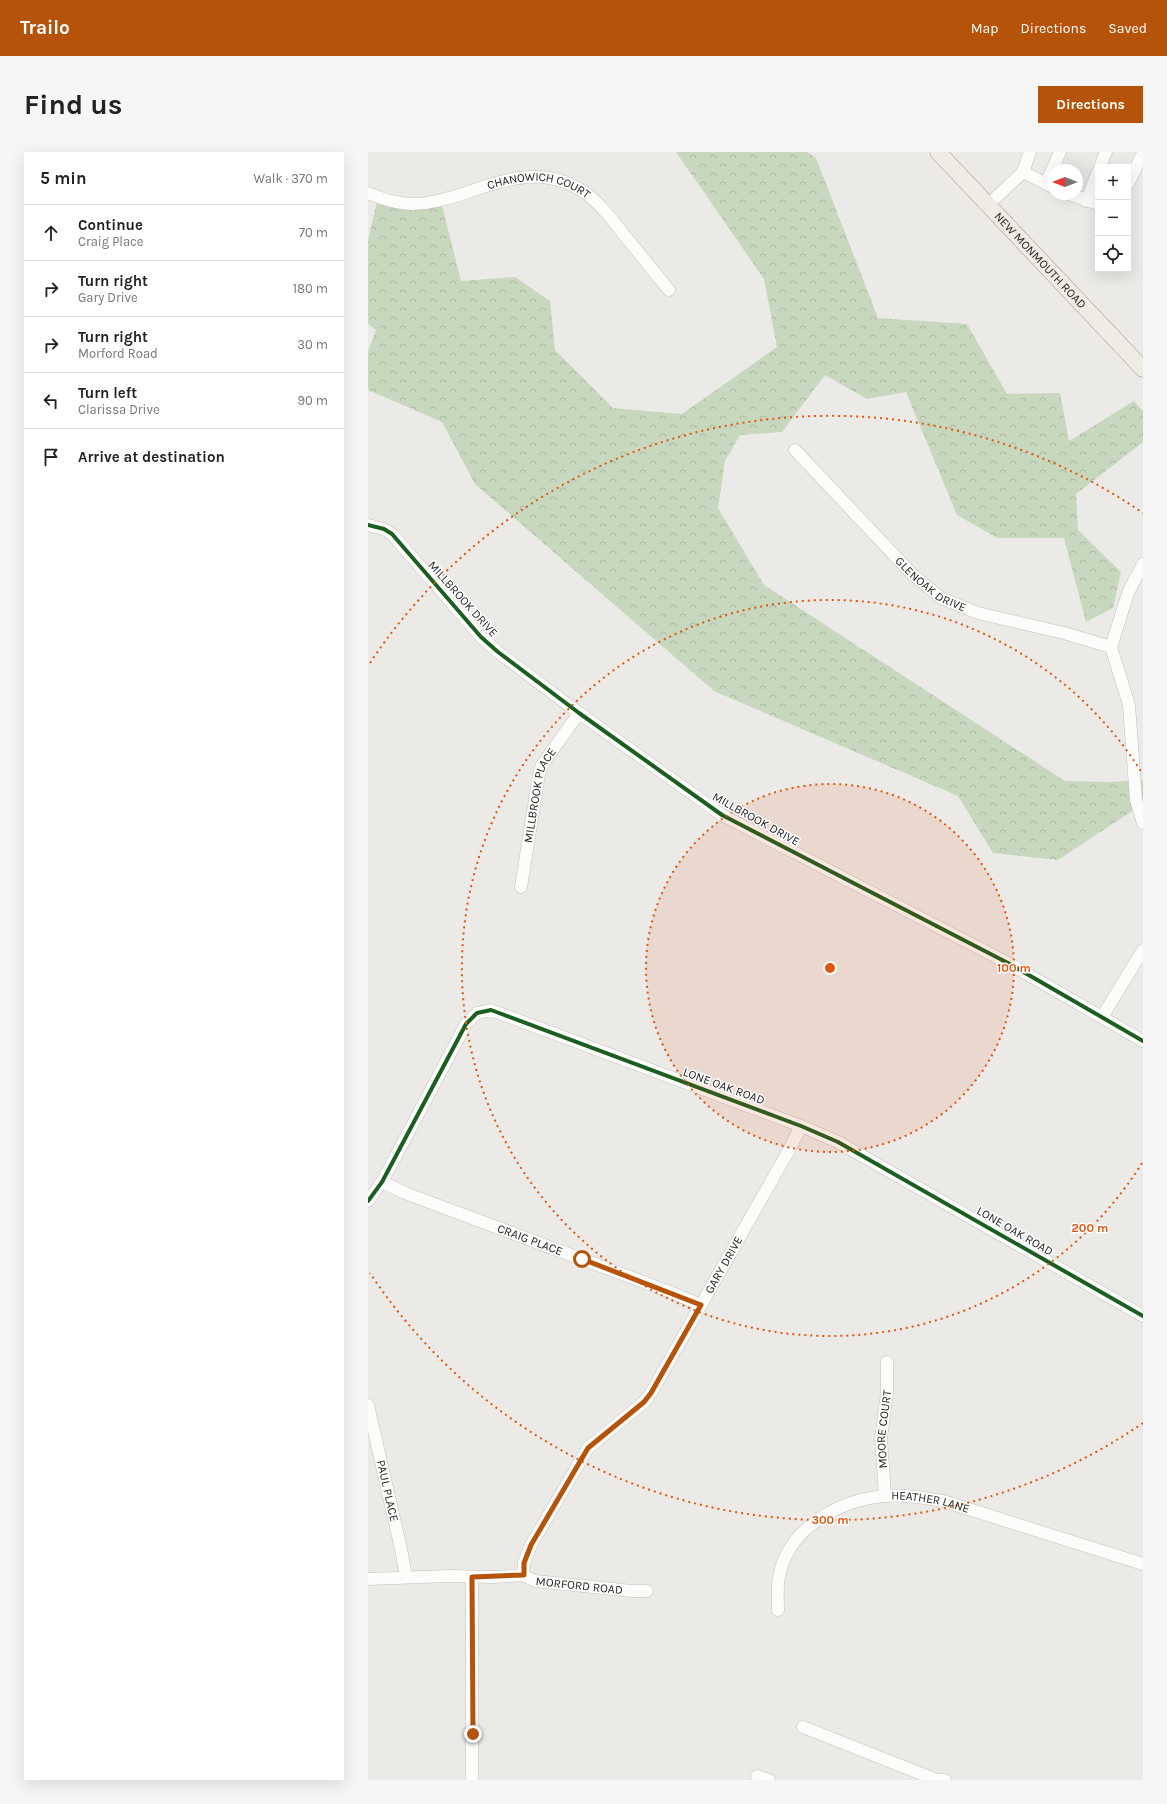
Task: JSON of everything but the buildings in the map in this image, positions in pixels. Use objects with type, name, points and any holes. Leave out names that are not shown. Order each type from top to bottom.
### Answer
[{"type":"main road","name":"NEW MONMOUTH ROAD","points":[[938,152],[989,204],[1143,369]]},
{"type":"street","points":[[989,204],[1023,172],[1030,152]]},
{"type":"street","points":[[1056,164],[1060,152]]},
{"type":"street","points":[[1101,164],[1106,152]]},
{"type":"street","points":[[1131,178],[1143,153]]},
{"type":"street","points":[[1023,172],[1047,184]]},
{"type":"street","name":"CHANOWICH COURT","points":[[368,193],[388,201],[413,204],[442,199],[511,178],[542,176],[559,180],[575,186],[595,200],[669,290]]},
{"type":"street","points":[[1086,201],[1095,179]]},
{"type":"street","points":[[1083,200],[1095,203]]},
{"type":"street","name":"GLENOAK DRIVE","points":[[795,450],[912,574],[941,598],[978,613],[1064,633],[1111,647]]},
{"type":"street","name":"MILLBROOK DRIVE","points":[[368,525],[392,534],[481,637],[579,713],[722,815],[1008,963],[1143,1041]]},
{"type":"street","points":[[1143,564],[1128,593],[1111,647],[1129,704],[1138,754],[1136,805],[1143,822]]},
{"type":"street","name":"MILLBROOK PLACE","points":[[521,887],[539,774],[542,765],[579,713]]},
{"type":"street","points":[[1102,1017],[1143,950]]},
{"type":"street","name":"LONE OAK ROAD","points":[[368,1201],[382,1182],[466,1024],[478,1013],[485,1010],[495,1012],[801,1126],[838,1142],[1143,1316]]},
{"type":"street","name":"GARY DRIVE","points":[[524,1575],[524,1563],[531,1545],[588,1448],[644,1402],[651,1393],[789,1150],[801,1126]]},
{"type":"street","name":"CRAIG PLACE","points":[[382,1182],[405,1193],[663,1289],[701,1305]]},
{"type":"street","name":"MOORE COURT","points":[[885,1496],[881,1438],[887,1393],[887,1362]]},
{"type":"street","name":"PAUL PLACE","points":[[368,1405],[402,1549],[406,1577]]},
{"type":"street","name":"HEATHER LANE","points":[[778,1610],[779,1578],[782,1564],[797,1540],[809,1527],[829,1512],[848,1504],[885,1496],[912,1496],[943,1500],[1143,1564]]},
{"type":"street","name":"MORFORD ROAD","points":[[368,1579],[524,1575],[535,1581],[632,1591],[647,1591]]},
{"type":"street","points":[[472,1577],[472,1780]]},
{"type":"street","points":[[803,1727],[937,1780],[945,1780]]},
{"type":"street","points":[[757,1776],[770,1780]]},
{"type":"green space","points":[[676,152],[807,152],[816,158],[878,318],[967,324],[1007,394],[1060,393],[1069,441],[1134,401],[1143,411],[1143,442],[1076,494],[1078,530],[1121,572],[1113,608],[1086,622],[1064,538],[997,538],[957,515],[906,392],[867,399],[825,375],[782,432],[740,435],[725,461],[718,508],[764,585],[1065,781],[1109,782],[1143,780],[1143,804],[1058,860],[993,853],[958,796],[714,691],[475,484],[442,422],[368,390],[368,352],[376,330],[368,324],[368,240],[378,198],[440,198],[461,281],[515,277],[550,301],[555,350],[613,408],[682,414],[777,347],[764,279]]},
{"type":"cycle path","points":[[368,525],[384,529],[392,534],[481,637],[498,652],[579,713],[722,815],[1008,963],[1143,1041]]},
{"type":"cycle path","points":[[368,1201],[382,1182],[466,1024],[477,1013],[491,1010],[801,1126],[838,1142],[1143,1316]]},
{"type":"route","points":[[473,1734],[472,1577],[494,1578],[524,1575],[524,1563],[531,1545],[588,1448],[644,1402],[651,1393],[701,1305],[582,1259]]}]
